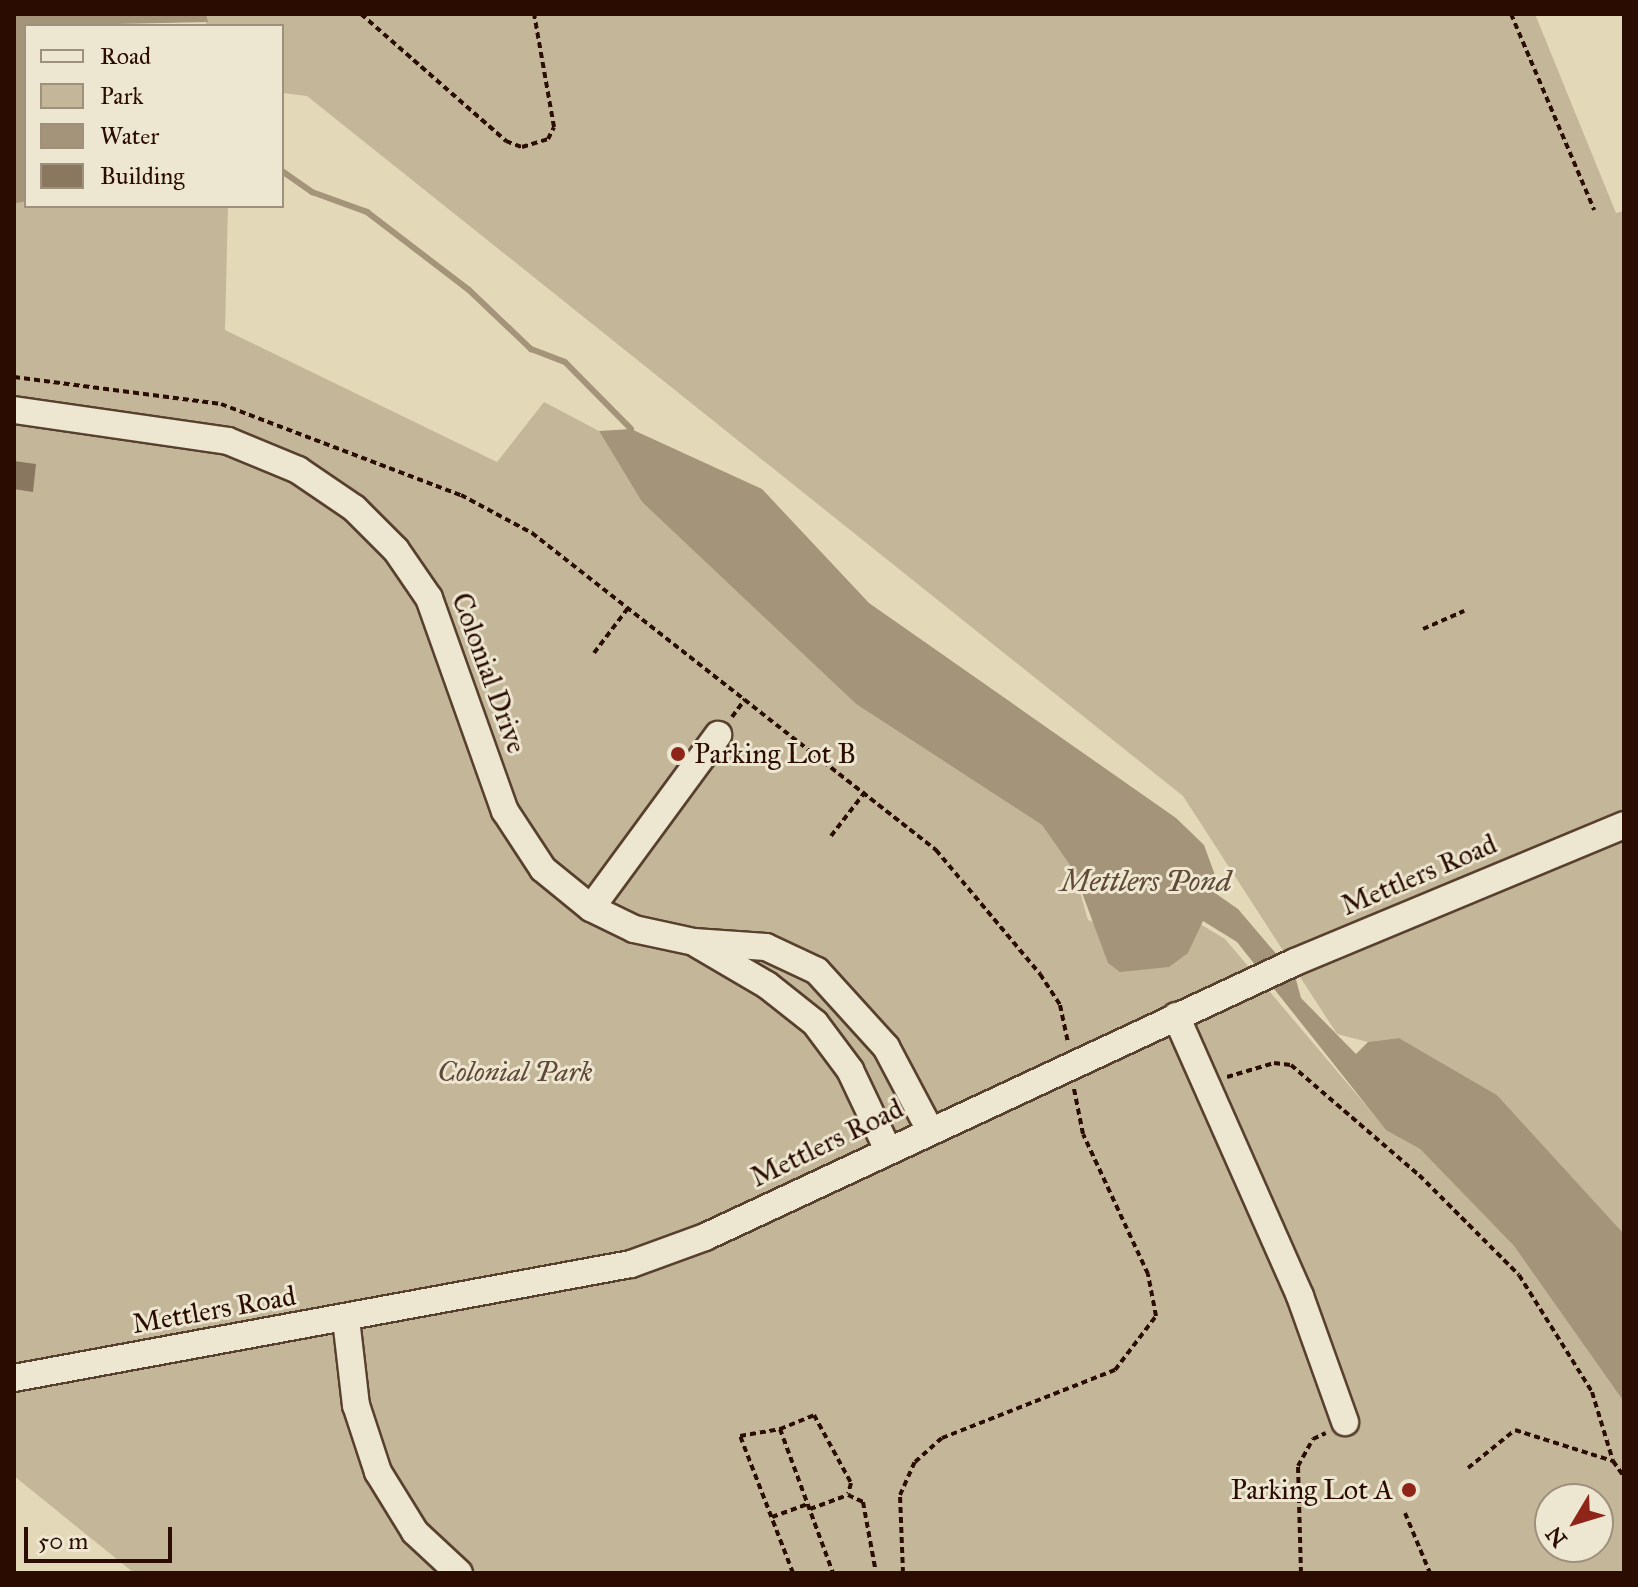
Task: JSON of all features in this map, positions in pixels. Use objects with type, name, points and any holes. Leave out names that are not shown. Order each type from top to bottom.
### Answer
[{"type":"street","name":"Colonial Drive","points":[[14,410],[228,441],[298,470],[354,508],[396,550],[429,598],[495,787],[522,842],[591,908],[634,929],[694,942],[766,947],[817,971],[886,1047],[930,1130]]},
{"type":"street","points":[[591,908],[718,735]]},
{"type":"street","name":"Mettlers Road","points":[[14,1378],[631,1264],[705,1237],[1295,962],[1624,825]]},
{"type":"street","name":"Colonial Drive","points":[[694,942],[767,985],[815,1023],[850,1070],[888,1150]]},
{"type":"street","points":[[1176,1016],[1300,1296],[1345,1422]]},
{"type":"street","points":[[346,1319],[356,1405],[378,1472],[415,1532],[459,1573]]},
{"type":"path","points":[[361,14],[506,141],[522,147],[548,139],[554,127],[534,14]]},
{"type":"path","points":[[1511,14],[1594,210]]},
{"type":"path","points":[[14,377],[221,404],[398,470],[523,527],[936,850],[1020,946],[1060,1005],[1069,1053]]},
{"type":"path","points":[[594,653],[628,608]]},
{"type":"path","points":[[1423,629],[1464,611]]},
{"type":"path","points":[[831,836],[865,792]]},
{"type":"path","points":[[1206,1083],[1274,1063],[1291,1065],[1419,1175],[1519,1275],[1592,1392],[1613,1461],[1624,1477]]},
{"type":"path","points":[[903,1573],[900,1495],[915,1462],[942,1438],[1115,1370],[1156,1316],[1148,1274],[1083,1134],[1073,1078]]},
{"type":"path","points":[[793,1573],[740,1436],[780,1429],[814,1415],[851,1483],[848,1495]]},
{"type":"path","points":[[1301,1573],[1298,1466],[1313,1439],[1345,1422]]},
{"type":"path","points":[[780,1429],[833,1573]]},
{"type":"path","points":[[1468,1468],[1515,1430],[1613,1461]]},
{"type":"path","points":[[772,1517],[848,1495],[863,1502],[876,1573]]},
{"type":"path","points":[[1405,1513],[1430,1573]]},
{"type":"green space","points":[[206,14],[1535,14],[1616,213],[1624,211],[1624,1234],[1497,1095],[1399,1038],[1368,1042],[1337,1034],[1183,796],[307,96],[284,93],[284,24],[206,24]]},
{"type":"green space","name":"Colonial Park","points":[[24,202],[24,208],[228,208],[225,330],[497,462],[544,402],[599,431],[642,502],[856,704],[1042,825],[1074,871],[1088,920],[1188,953],[1200,924],[1225,939],[1386,1129],[1420,1149],[1514,1246],[1624,1402],[1624,1573],[134,1573],[14,1476],[14,204]]},
{"type":"water","points":[[14,14],[206,14],[208,22],[24,24],[24,202],[14,204]]},
{"type":"water","name":"Mettlers Pond","points":[[631,429],[762,489],[869,603],[1176,818],[1204,845],[1216,878],[1212,891],[1238,909],[1295,976],[1301,998],[1356,1054],[1368,1042],[1399,1038],[1497,1095],[1624,1234],[1624,1402],[1514,1246],[1420,1149],[1386,1130],[1237,942],[1203,921],[1188,953],[1169,967],[1120,972],[1108,963],[1074,871],[1042,825],[856,704],[642,502],[599,431]]},
{"type":"building","points":[[14,461],[36,464],[33,492],[14,489]]},
{"type":"waterway","points":[[284,172],[312,192],[367,212],[469,290],[531,349],[565,362],[631,429]]},
{"type":"place","name":"Parking Lot B","points":[[678,754]]},
{"type":"place","name":"Parking Lot A","points":[[1409,1490]]}]
